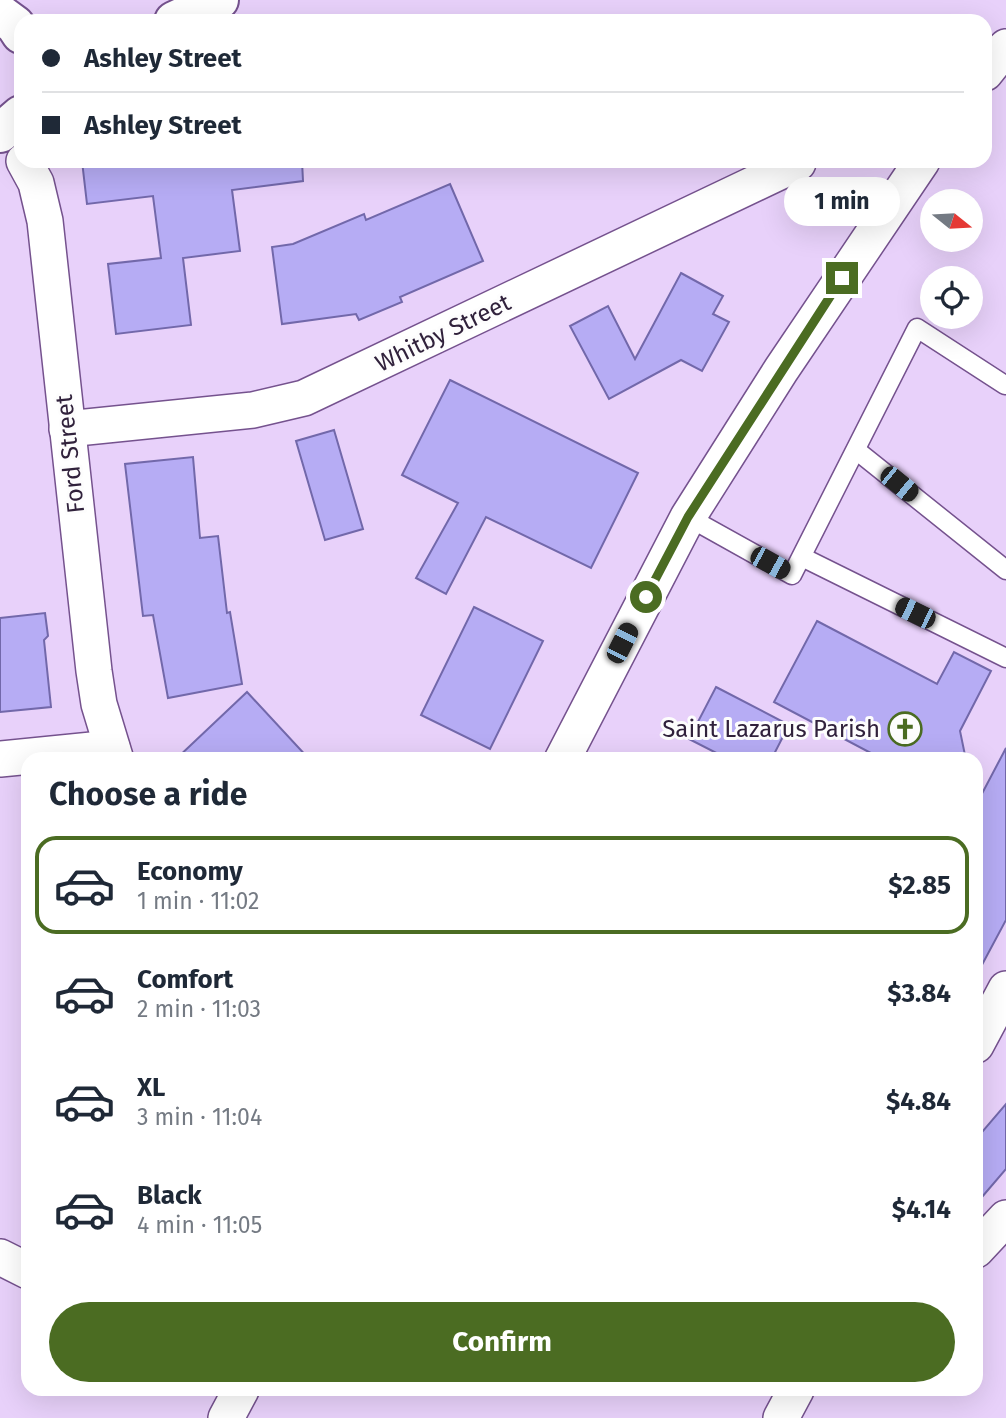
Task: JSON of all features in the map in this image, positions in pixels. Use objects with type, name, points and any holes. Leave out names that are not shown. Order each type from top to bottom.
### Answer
[{"type":"main road","points":[[189,14],[219,0]]},
{"type":"street","points":[[992,64],[1006,47]]},
{"type":"street","name":"Ford Street","points":[[28,168],[36,183],[45,221],[94,671],[99,704],[113,752]]},
{"type":"street","name":"Whitby Street","points":[[67,429],[253,410],[304,398],[787,168]]},
{"type":"street","points":[[566,752],[688,517],[788,359],[917,168]]},
{"type":"street","points":[[0,759],[21,758]]},
{"type":"street","points":[[983,1032],[1006,989]]},
{"type":"street","points":[[983,1243],[1006,1218]]},
{"type":"street","points":[[0,1257],[21,1268]]},
{"type":"street","points":[[226,1418],[239,1396]]},
{"type":"street","points":[[782,1418],[793,1396]]},
{"type":"lane","points":[[688,517],[792,575],[917,328],[1004,385]]},
{"type":"lane","points":[[856,450],[1006,570]]},
{"type":"lane","points":[[802,557],[1006,658]]},
{"type":"building","points":[[83,168],[302,168],[303,181],[232,190],[240,251],[183,258],[191,325],[116,334],[108,264],[161,258],[153,196],[87,204]]},
{"type":"building","points":[[450,184],[483,261],[400,297],[402,302],[359,320],[356,314],[282,324],[272,247],[293,244],[364,214],[366,220]]},
{"type":"building","points":[[681,273],[723,296],[713,314],[729,322],[702,371],[681,360],[609,399],[570,326],[608,306],[635,359]]},
{"type":"building","points":[[450,380],[638,473],[591,568],[486,517],[446,594],[416,578],[458,503],[402,475]]},
{"type":"building","points":[[334,430],[363,529],[325,540],[296,441]]},
{"type":"building","points":[[193,457],[200,538],[218,536],[227,613],[230,612],[242,684],[168,698],[153,615],[143,616],[125,464]]},
{"type":"building","points":[[474,607],[543,641],[490,749],[421,715]]},
{"type":"building","points":[[45,613],[48,636],[44,640],[51,707],[0,712],[0,618]]},
{"type":"building","points":[[817,621],[937,684],[954,652],[991,671],[960,731],[964,752],[869,752],[774,702]]},
{"type":"building","points":[[716,687],[789,725],[775,752],[714,752],[689,739]]},
{"type":"building","points":[[247,692],[303,752],[183,752]]},
{"type":"building","points":[[1006,748],[1006,920],[983,963],[983,792]]},
{"type":"building","points":[[1006,1104],[1006,1169],[983,1196],[983,1131]]},
{"type":"place","name":"Saint Lazarus Parish","points":[[905,729]]},
{"type":"route","points":[[646,597],[688,517],[842,278]]}]
